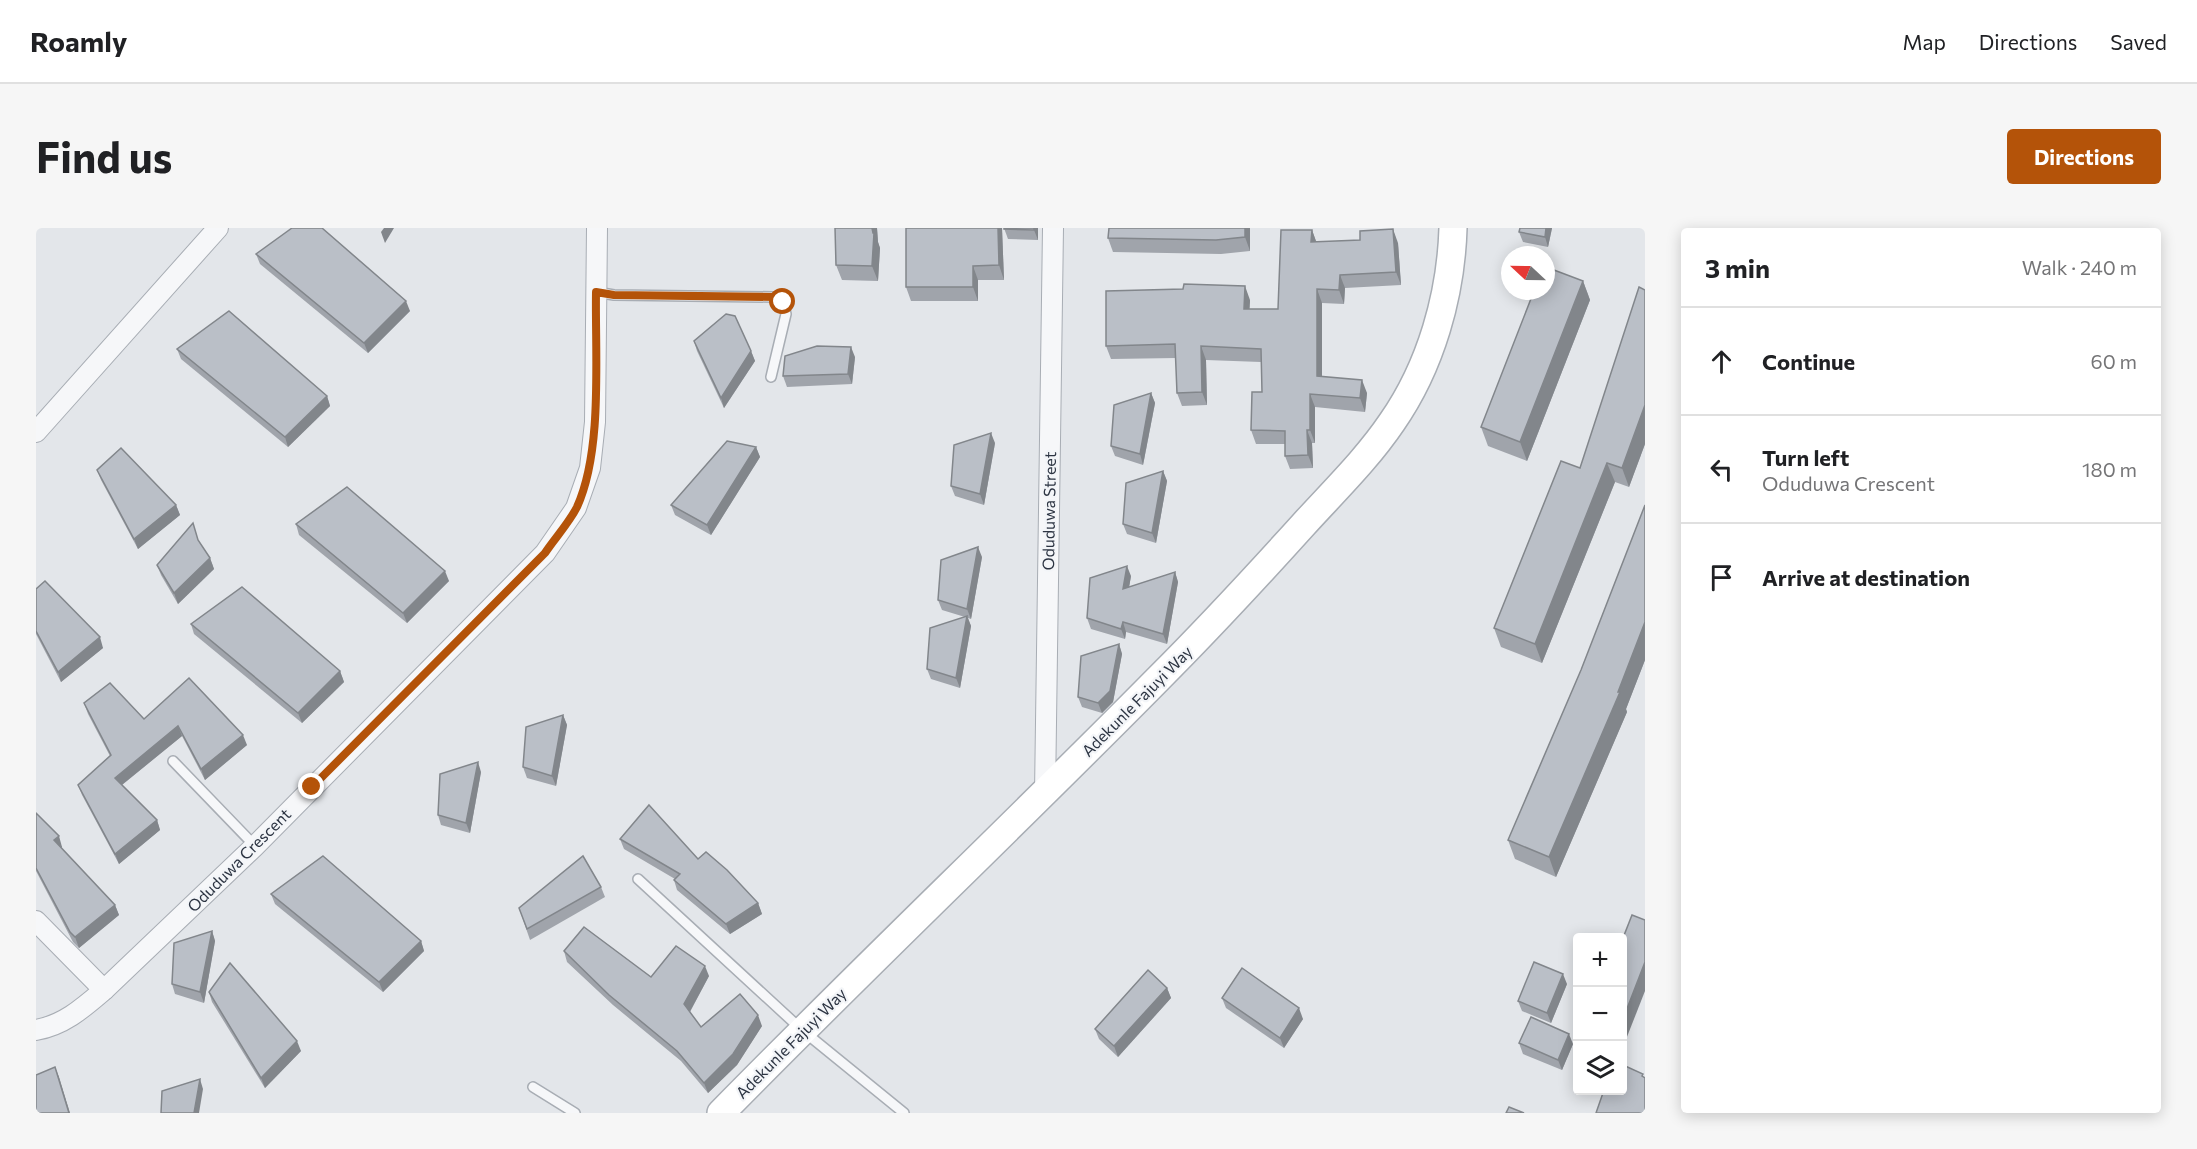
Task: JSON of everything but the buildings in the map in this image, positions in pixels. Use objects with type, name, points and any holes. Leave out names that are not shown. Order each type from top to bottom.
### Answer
[{"type":"street","points":[[36,432],[218,228]]},
{"type":"street","name":"Oduduwa Crescent","points":[[36,1030],[54,1027],[84,1008],[104,990],[255,846],[545,553],[576,508],[590,468],[595,422],[597,228]]},
{"type":"street","name":"Oduduwa Street","points":[[1045,794],[1053,228]]},
{"type":"street","name":"Adekunle Fajuyi Way","points":[[721,1113],[802,1030],[1045,794],[1211,627],[1366,456],[1393,421],[1416,380],[1446,299],[1453,228]]},
{"type":"street","points":[[36,921],[104,990]]},
{"type":"lane","points":[[596,292],[625,295],[774,297],[783,302],[786,314],[771,377]]},
{"type":"lane","points":[[174,761],[255,846]]},
{"type":"lane","points":[[638,879],[802,1030],[904,1113]]},
{"type":"lane","points":[[533,1087],[575,1113]]},
{"type":"route","points":[[312,787],[545,553],[576,508],[590,468],[595,422],[596,292],[614,295],[774,297],[783,302]]}]
